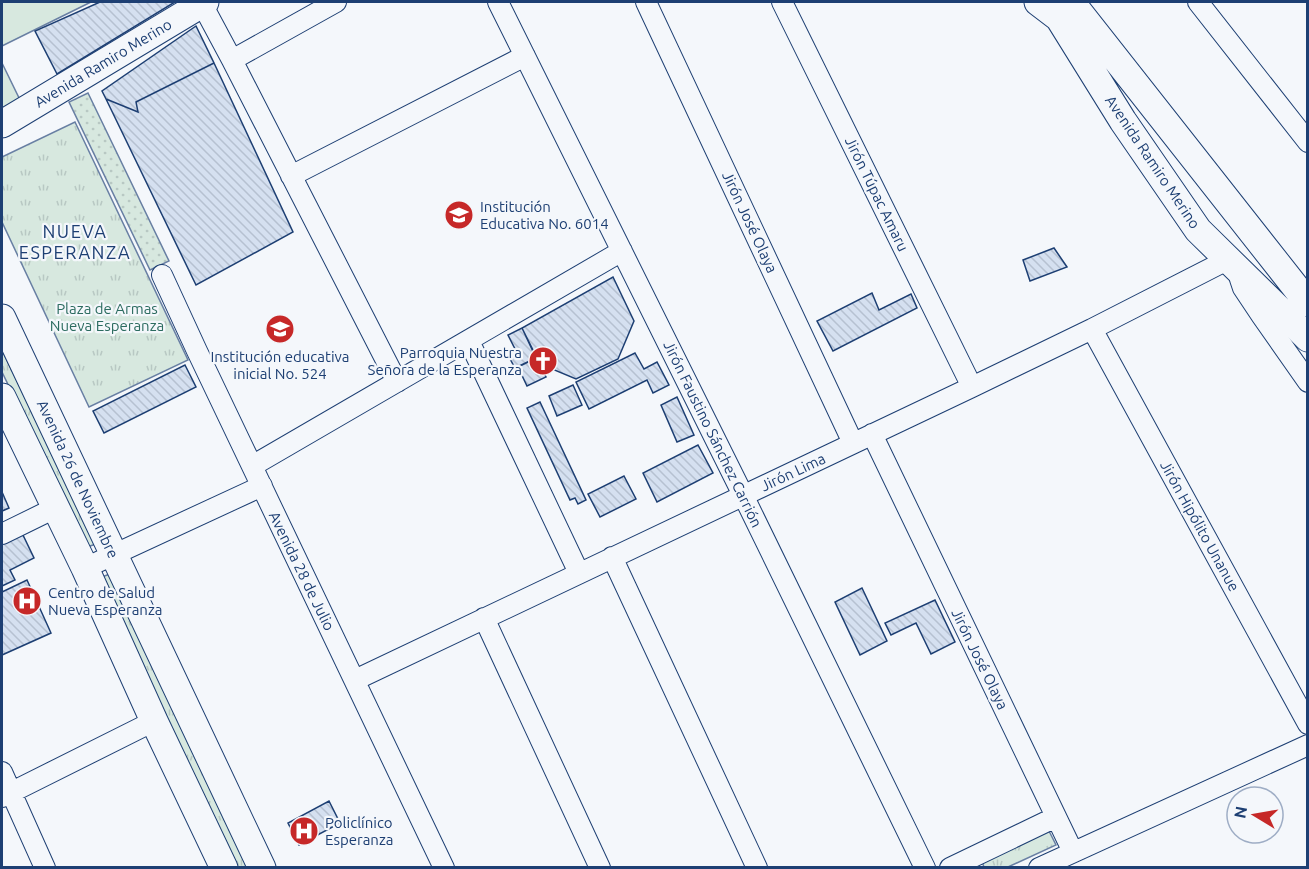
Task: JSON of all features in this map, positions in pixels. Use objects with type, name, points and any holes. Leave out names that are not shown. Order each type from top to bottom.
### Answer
[{"type":"main road","name":"Avenida Ramiro Merino","points":[[1038,2],[1059,18],[1123,121],[1198,230],[1308,338]]},
{"type":"main road","name":"Avenida Ramiro Merino","points":[[1071,2],[1308,303]]},
{"type":"main road","name":"Avenida Ramiro Merino","points":[[2,124],[204,3]]},
{"type":"main road","name":"Avenida 26 de Noviembre","points":[[2,318],[262,867]]},
{"type":"main road","name":"Avenida 26 de Noviembre","points":[[2,397],[85,568],[154,722],[224,867]]},
{"type":"street","points":[[232,60],[336,2]]},
{"type":"street","name":"Jirón Faustino Sánchez Carrión","points":[[498,2],[925,867]]},
{"type":"street","name":"Jirón José Olaya","points":[[646,2],[853,443]]},
{"type":"street","name":"Jirón Túpac Amaru","points":[[782,2],[972,387]]},
{"type":"street","points":[[1198,2],[1308,142]]},
{"type":"street","points":[[204,3],[397,382]]},
{"type":"street","points":[[291,177],[525,56]]},
{"type":"street","points":[[252,466],[622,251]]},
{"type":"street","points":[[1232,263],[1243,288],[1308,381]]},
{"type":"street","name":"Jirón Lima","points":[[354,680],[1232,263]]},
{"type":"street","name":"Avenida 28 de Julio","points":[[162,274],[444,867]]},
{"type":"street","name":"Jirón Hipólito Unanue","points":[[1092,329],[1308,724]]},
{"type":"street","points":[[469,341],[579,573]]},
{"type":"street","name":"Jirón José Olaya","points":[[872,434],[1073,852]]},
{"type":"street","points":[[85,568],[262,486]]},
{"type":"street","points":[[2,534],[55,508]]},
{"type":"street","points":[[612,557],[757,867]]},
{"type":"street","points":[[484,618],[600,867]]},
{"type":"street","points":[[6,795],[154,722]]},
{"type":"street","points":[[1039,867],[1308,745]]},
{"type":"street","points":[[2,772],[6,795],[45,867]]},
{"type":"street","points":[[950,867],[1056,817]]},
{"type":"green space","points":[[2,2],[91,2],[2,46]]},
{"type":"green space","points":[[2,63],[21,102],[2,112]]},
{"type":"green space","points":[[88,93],[169,261],[150,270],[69,102]]},
{"type":"green space","name":"Plaza de Armas Nueva Esperanza","points":[[75,122],[188,360],[89,407],[2,222],[2,157]]},
{"type":"green space","points":[[2,350],[96,544],[87,547],[2,372]]},
{"type":"green space","points":[[110,574],[251,867],[238,867],[99,578]]},
{"type":"green space","points":[[1049,831],[1056,845],[1008,867],[984,867],[982,862]]},
{"type":"building","points":[[100,2],[175,2],[57,74],[35,31]]},
{"type":"building","points":[[196,26],[214,63],[136,102],[138,112],[106,99],[102,91]]},
{"type":"building","points":[[214,63],[293,232],[196,285],[106,99],[138,112],[136,102]]},
{"type":"building","points":[[1054,248],[1067,267],[1030,281],[1023,260]]},
{"type":"building","points":[[613,277],[634,321],[618,359],[576,379],[540,364],[522,328]]},
{"type":"building","points":[[872,293],[879,310],[911,294],[917,308],[833,351],[817,321]]},
{"type":"building","points":[[522,328],[536,358],[515,368],[509,357],[517,353],[508,335]]},
{"type":"building","points":[[635,353],[644,369],[657,362],[669,385],[653,393],[647,380],[589,409],[576,382]]},
{"type":"building","points":[[536,358],[546,377],[527,386],[518,367]]},
{"type":"building","points":[[185,365],[196,387],[104,433],[93,411]]},
{"type":"building","points":[[573,385],[582,405],[557,416],[549,396]]},
{"type":"building","points":[[677,397],[694,435],[677,442],[661,405]]},
{"type":"building","points":[[540,402],[586,500],[578,504],[575,498],[570,500],[527,408]]},
{"type":"building","points":[[698,445],[713,473],[657,502],[643,473]]},
{"type":"building","points":[[624,476],[636,499],[600,517],[588,494]]},
{"type":"building","points":[[2,492],[9,508],[2,511]]},
{"type":"building","points":[[22,533],[34,558],[10,570],[15,580],[2,586],[2,543]]},
{"type":"building","points":[[27,580],[51,633],[2,655],[2,592]]},
{"type":"building","points":[[862,588],[887,641],[860,655],[835,602]]},
{"type":"building","points":[[935,600],[955,642],[931,654],[916,623],[891,635],[885,623]]},
{"type":"building","points":[[329,801],[340,823],[299,845],[288,823]]},
{"type":"place","name":"Institución Educativa No. 6014","points":[[459,215]]},
{"type":"place","name":"Institución educativa inicial No. 524","points":[[280,329]]},
{"type":"place","name":"Parroquia Nuestra Señora de la Esperanza","points":[[543,361]]},
{"type":"place","name":"Centro de Salud Nueva Esperanza","points":[[27,601]]},
{"type":"place","name":"Policlínico Esperanza","points":[[304,831]]},
{"type":"district","name":"NUEVA ESPERANZA","points":[[75,241]]}]
